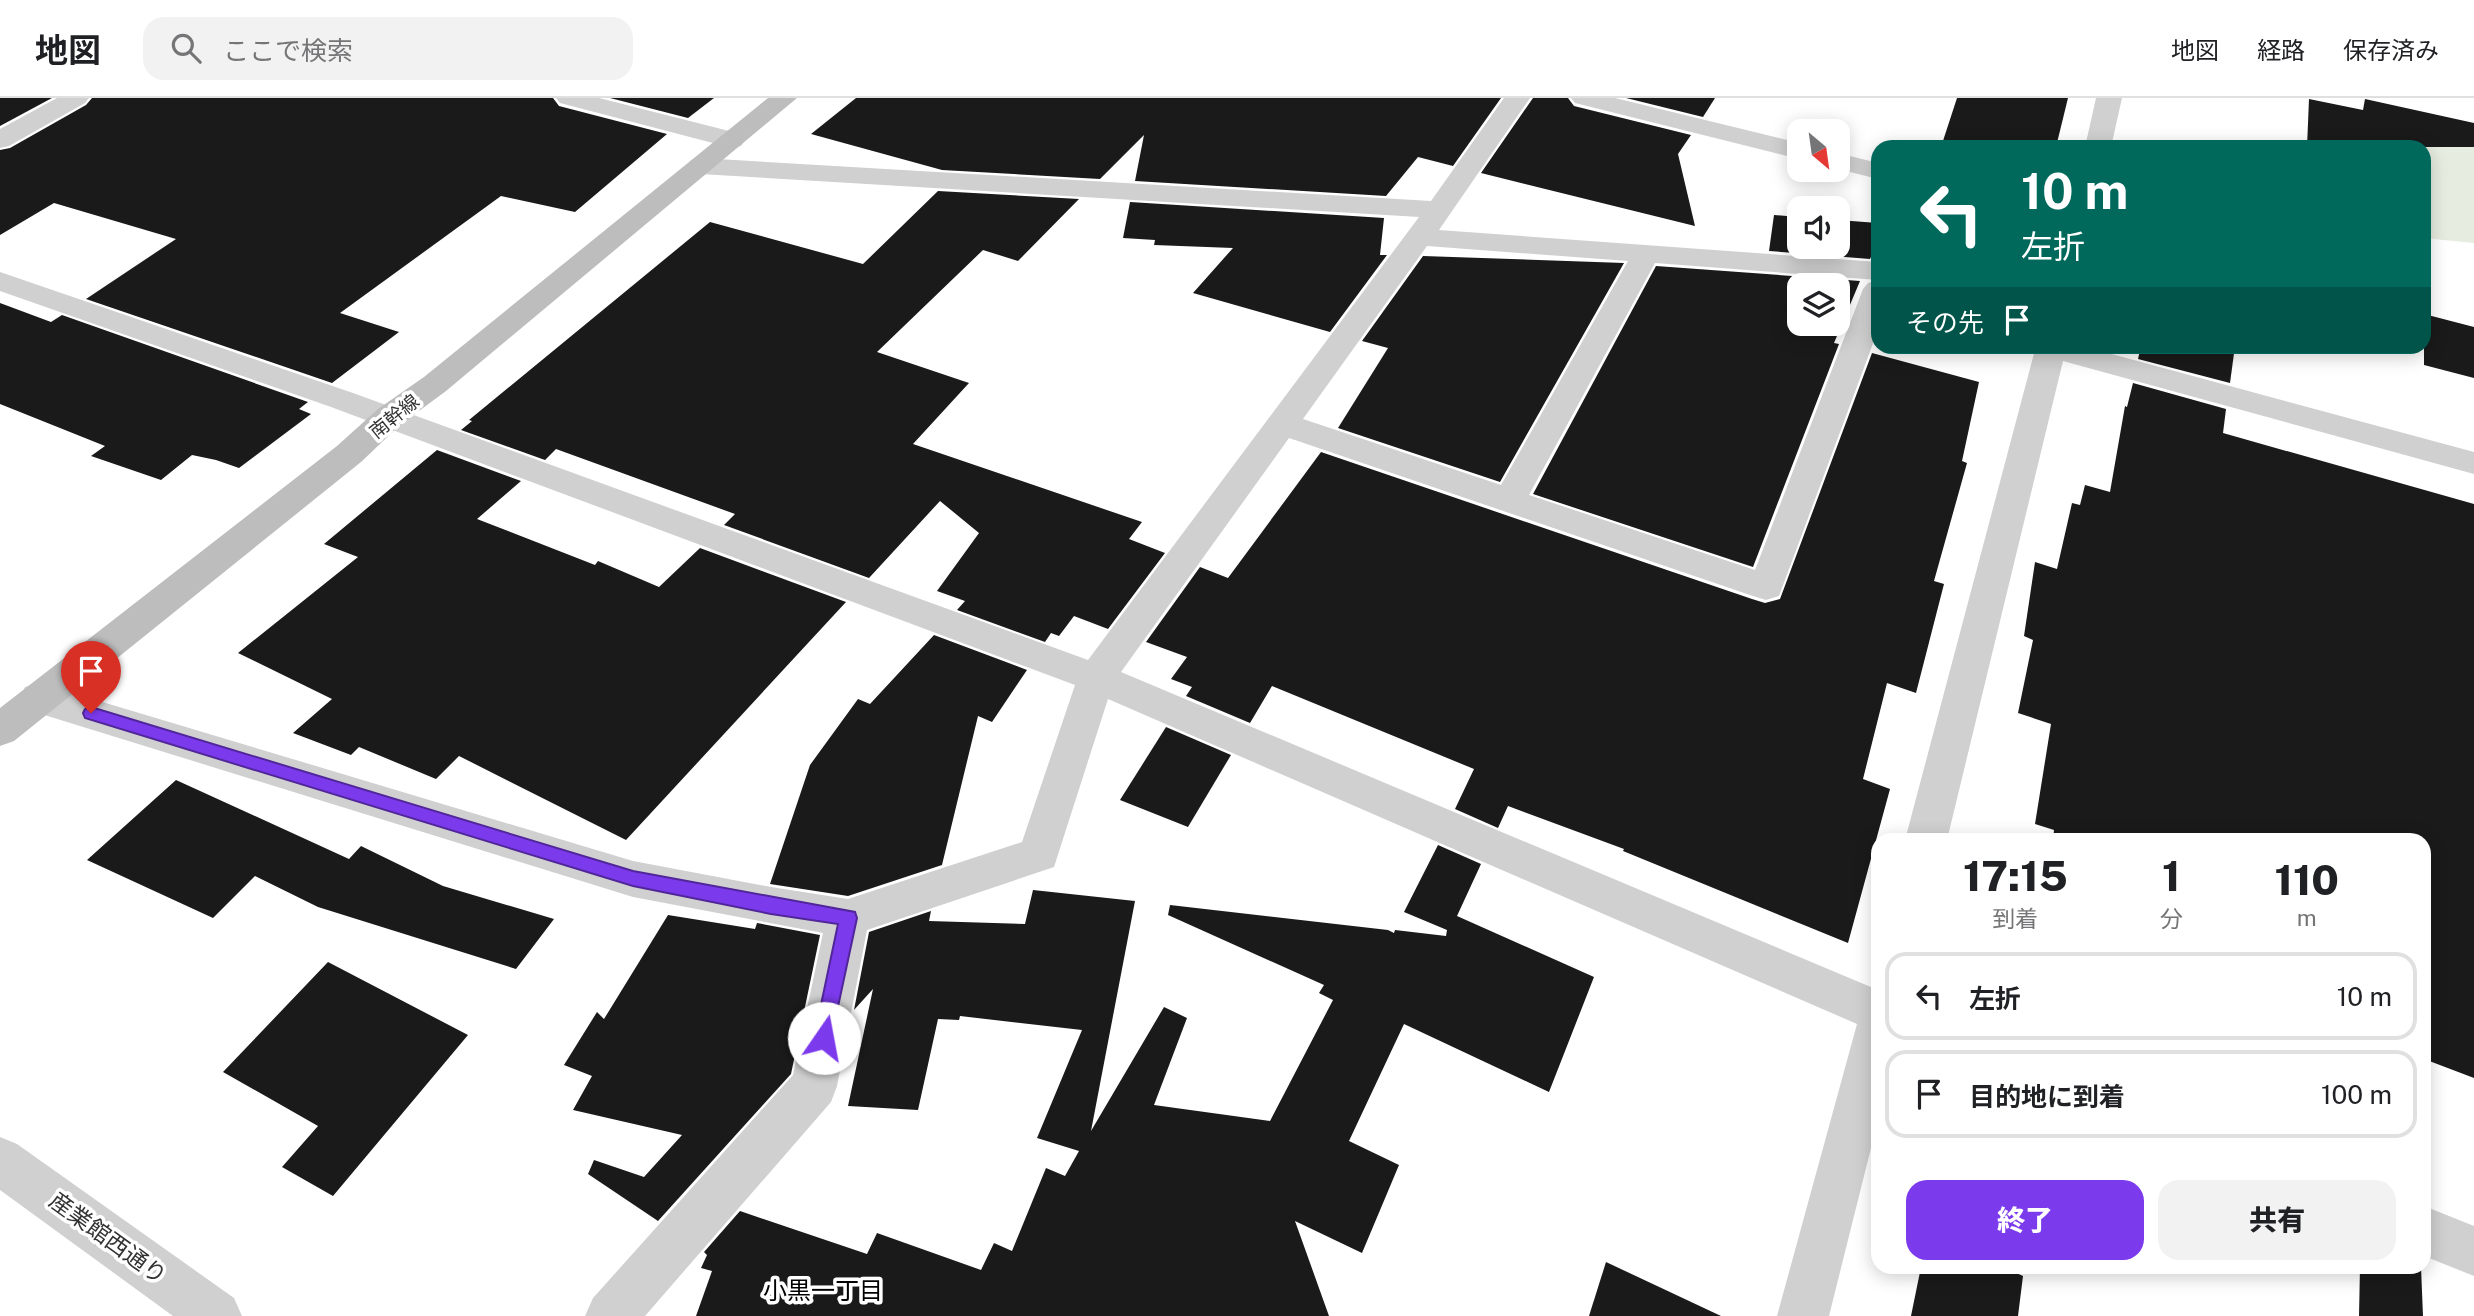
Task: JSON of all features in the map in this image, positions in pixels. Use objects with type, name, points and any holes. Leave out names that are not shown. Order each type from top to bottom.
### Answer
[{"type":"main road","name":"南幹線","points":[[0,730],[349,454],[389,417],[435,384],[784,98]]},
{"type":"street","points":[[0,140],[76,98]]},
{"type":"street","points":[[569,98],[732,140]]},
{"type":"street","points":[[39,698],[633,879],[771,906],[848,918],[1039,854],[1096,678],[1439,210],[1517,98]]},
{"type":"street","points":[[1584,98],[1787,148]]},
{"type":"street","points":[[2100,140],[2109,98]]},
{"type":"street","points":[[1850,164],[1871,169]]},
{"type":"street","points":[[700,166],[1439,210]]},
{"type":"street","points":[[1419,237],[1871,270]]},
{"type":"street","points":[[1509,501],[1646,254]]},
{"type":"street","points":[[0,281],[389,417],[1096,678],[1871,1009]]},
{"type":"street","points":[[1282,424],[1766,587],[1871,308]]},
{"type":"street","points":[[1928,833],[2049,354]]},
{"type":"street","points":[[2077,354],[2474,463]]},
{"type":"street","points":[[611,1316],[814,1086],[848,918]]},
{"type":"street","points":[[1803,1316],[1871,1055]]},
{"type":"street","name":"産業館西通り","points":[[0,1161],[216,1316]]},
{"type":"street","points":[[2431,1234],[2474,1251]]},
{"type":"shaded area","points":[[2474,135],[2474,243],[2431,239],[2431,140]]},
{"type":"building","points":[[0,98],[52,98],[0,126]]},
{"type":"building","points":[[92,98],[553,98],[559,106],[667,134],[575,212],[501,196],[340,313],[399,332],[332,383],[86,299],[176,239],[54,203],[0,235],[0,150],[10,148],[86,105]]},
{"type":"building","points":[[610,98],[714,98],[688,118]]},
{"type":"building","points":[[856,98],[1501,98],[1453,166],[1418,157],[1386,196],[1135,181],[1144,135],[1100,179],[942,170],[811,134]]},
{"type":"building","points":[[1533,98],[1568,98],[1574,106],[1691,135],[1678,154],[1695,226],[1481,173]]},
{"type":"building","points":[[1626,98],[1715,98],[1703,117]]},
{"type":"building","points":[[1957,98],[2068,98],[2058,140],[1943,140]]},
{"type":"building","points":[[2309,99],[2363,110],[2365,99],[2474,123],[2474,147],[2431,147],[2431,140],[2307,140]]},
{"type":"building","points":[[938,191],[1079,199],[1018,261],[983,250],[877,352],[969,383],[913,444],[1142,522],[1129,539],[1165,553],[1108,629],[1074,616],[1059,636],[1051,633],[1045,642],[957,610],[965,601],[937,591],[979,533],[940,501],[869,578],[724,525],[735,514],[556,449],[545,460],[461,430],[472,421],[469,420],[710,222],[863,264]]},
{"type":"building","points":[[1130,202],[1384,218],[1380,255],[1387,255],[1330,332],[1193,293],[1233,248],[1154,245],[1155,240],[1123,238]]},
{"type":"building","points":[[1774,215],[1787,216],[1787,252],[1769,251]]},
{"type":"building","points":[[1850,221],[1871,222],[1870,259],[1850,257]]},
{"type":"building","points":[[1423,256],[1624,263],[1500,482],[1338,428],[1388,348],[1362,341]]},
{"type":"building","points":[[1656,266],[1787,276],[1787,336],[1837,336],[1834,343],[1839,344],[1753,567],[1533,494]]},
{"type":"building","points":[[1850,280],[1860,281],[1850,305]]},
{"type":"building","points":[[0,303],[51,322],[62,315],[308,402],[299,409],[311,414],[239,468],[192,455],[161,480],[91,456],[105,446],[0,404]]},
{"type":"building","points":[[2431,316],[2474,327],[2474,378],[2424,365],[2424,354],[2431,354]]},
{"type":"building","points":[[1872,354],[1979,382],[1962,461],[1967,463],[1934,581],[1944,584],[1916,693],[1887,683],[1863,779],[1890,789],[1878,833],[1871,833],[1871,859],[1848,943],[1623,851],[1624,849],[1508,806],[1498,828],[1455,809],[1474,769],[1272,686],[1250,723],[1186,696],[1192,687],[1171,679],[1187,657],[1146,642],[1200,567],[1228,578],[1321,452],[1752,599],[1765,603],[1780,599]]},
{"type":"building","points":[[2139,354],[2234,354],[2230,383],[2138,359]]},
{"type":"building","points":[[2133,383],[2226,409],[2223,433],[2474,504],[2474,1078],[2431,1062],[2431,833],[2054,833],[2054,830],[2035,824],[2051,724],[2018,713],[2033,640],[2024,636],[2035,562],[2057,569],[2072,503],[2080,505],[2085,485],[2110,492],[2125,406],[2127,407]]},
{"type":"building","points":[[437,450],[521,481],[477,519],[595,565],[598,561],[659,587],[700,548],[846,602],[626,840],[459,756],[436,779],[359,747],[351,755],[293,733],[332,699],[238,653],[358,557],[324,544]]},
{"type":"building","points":[[934,635],[1027,670],[992,722],[978,716],[942,865],[848,896],[770,884],[810,765],[858,699],[870,704]]},
{"type":"building","points":[[1166,727],[1231,755],[1188,827],[1120,800]]},
{"type":"building","points":[[176,780],[349,859],[361,846],[443,886],[554,919],[516,969],[318,907],[255,876],[213,918],[87,860]]},
{"type":"building","points":[[1438,845],[1481,864],[1457,916],[1594,977],[1549,1092],[1404,1024],[1349,1141],[1399,1165],[1362,1253],[1295,1221],[1329,1316],[696,1316],[712,1271],[701,1268],[707,1255],[704,1252],[740,1211],[867,1254],[877,1233],[981,1270],[994,1243],[1012,1251],[1046,1168],[1065,1176],[1079,1151],[1037,1138],[1082,1030],[960,1016],[959,1020],[938,1019],[918,1110],[848,1106],[873,989],[854,1010],[869,932],[931,911],[929,921],[1025,924],[1033,890],[1135,901],[1091,1131],[1164,1007],[1187,1018],[1154,1105],[1270,1121],[1333,1000],[1319,993],[1324,985],[1168,915],[1170,905],[1388,930],[1394,933],[1395,930],[1446,936],[1447,930],[1404,912]]},
{"type":"building","points":[[668,915],[755,929],[757,923],[820,935],[791,1074],[658,1221],[588,1174],[594,1160],[644,1177],[682,1135],[573,1110],[592,1076],[564,1065],[597,1012],[604,1019]]},
{"type":"building","points":[[328,962],[468,1035],[333,1196],[282,1167],[318,1126],[223,1072]]},
{"type":"building","points":[[1606,1262],[1721,1316],[1589,1316]]},
{"type":"building","points":[[1920,1274],[2023,1276],[2018,1316],[1911,1316]]},
{"type":"building","points":[[2360,1274],[2421,1274],[2423,1316],[2359,1316]]},
{"type":"district","name":"小黒一丁目","points":[[823,1291]]},
{"type":"route","points":[[91,713],[633,879],[848,918],[824,1038]]}]
